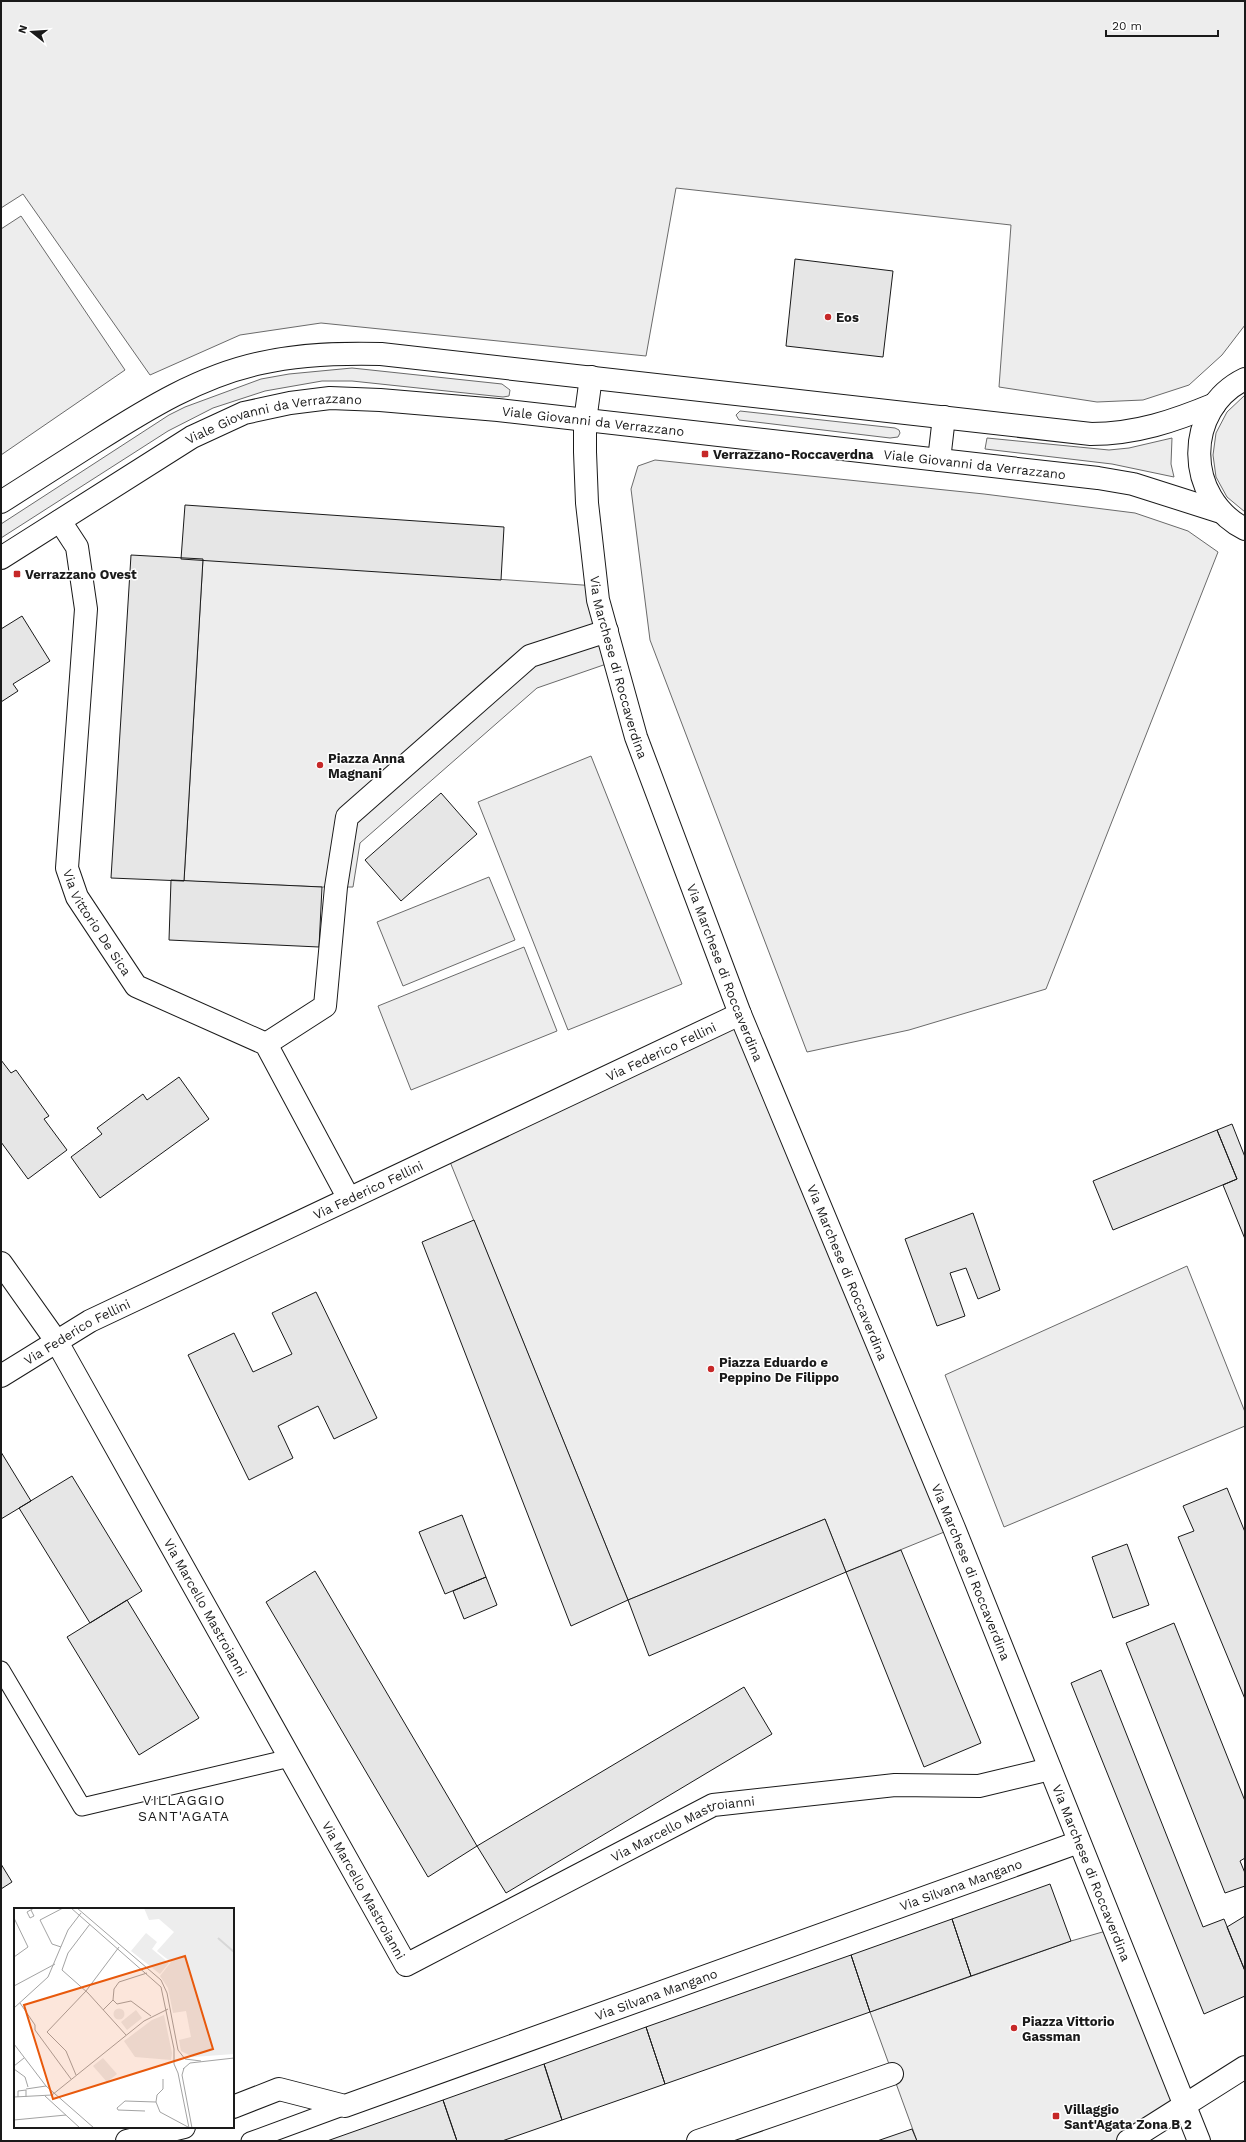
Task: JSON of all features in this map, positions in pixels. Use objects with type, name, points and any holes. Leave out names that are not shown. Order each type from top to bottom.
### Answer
[{"type":"street","points":[[1,502],[164,399],[208,379],[259,363],[297,356],[333,353],[381,354],[1091,434],[1117,434],[1169,422],[1215,404]]},
{"type":"street","name":"Via Marchese di Roccaverdina","points":[[591,377],[585,421],[587,503],[598,600],[636,737],[740,1014],[957,1535],[1199,2141]]},
{"type":"street","points":[[1245,379],[1226,392],[1215,404],[1206,418],[1198,451],[1199,468],[1210,498],[1221,512],[1232,522],[1245,530]]},
{"type":"street","name":"Viale Giovanni da Verrazzano","points":[[1,558],[192,437],[244,413],[290,403],[330,398],[380,400],[498,410],[1098,478],[1133,484],[1221,512]]},
{"type":"street","points":[[939,460],[944,417]]},
{"type":"street","name":"Via Vittorio De Sica","points":[[60,521],[77,547],[86,609],[66,868],[77,897],[136,986],[266,1044]]},
{"type":"street","points":[[348,1197],[266,1044],[325,1006],[336,887],[347,817],[530,656],[607,632]]},
{"type":"street","name":"Via Federico Fellini","points":[[1,1376],[90,1321],[348,1197],[740,1014]]},
{"type":"street","name":"Via Marcello Mastroianni","points":[[1,1263],[57,1342],[406,1965],[713,1805],[895,1785],[979,1786],[1050,1769]]},
{"type":"street","name":"Via Silvana Mangano","points":[[345,2106],[1079,1842]]},
{"type":"street","points":[[1128,2141],[1245,2067]]},
{"type":"street","points":[[698,2141],[892,2074]]},
{"type":"street","points":[[234,2107],[279,2089],[345,2106]]},
{"type":"street","points":[[127,2141],[180,2128]]},
{"type":"lane","points":[[1,1670],[82,1807],[290,1758]]},
{"type":"lane","points":[[250,2141],[345,2106]]},
{"type":"shaded area","points":[[1,1],[1245,1],[1245,325],[1222,355],[1189,385],[1143,400],[1097,402],[999,387],[1011,225],[676,188],[646,356],[321,323],[240,335],[150,375],[23,194],[1,208]]},
{"type":"shaded area","points":[[21,216],[125,370],[1,455],[1,229]]},
{"type":"shaded area","points":[[352,368],[502,384],[510,390],[509,396],[503,397],[352,381],[322,381],[265,391],[213,408],[168,431],[1,538],[1,524],[169,415],[185,407],[261,379],[289,374]]},
{"type":"shaded area","points":[[1245,395],[1245,512],[1227,497],[1216,477],[1213,455],[1216,433],[1227,412]]},
{"type":"shaded area","points":[[740,411],[895,428],[899,430],[900,433],[898,437],[890,438],[739,420],[736,415]]},
{"type":"shaded area","points":[[987,438],[1109,450],[1129,448],[1172,438],[1171,464],[1174,477],[1112,464],[985,449]]},
{"type":"shaded area","points":[[655,460],[984,494],[1135,513],[1188,531],[1218,552],[1046,989],[909,1030],[807,1052],[650,640],[631,489],[638,466]]},
{"type":"shaded area","name":"Piazza Anna Magnani","points":[[203,559],[597,586],[615,661],[537,688],[360,843],[353,887],[184,881]]},
{"type":"shaded area","points":[[591,756],[682,984],[568,1030],[478,802]]},
{"type":"shaded area","points":[[489,877],[515,940],[403,986],[377,922]]},
{"type":"shaded area","points":[[524,947],[557,1031],[411,1090],[378,1006]]},
{"type":"shaded area","name":"Piazza Eduardo e Peppino De Filippo","points":[[740,1014],[954,1528],[846,1572],[825,1519],[628,1600],[446,1152]]},
{"type":"shaded area","points":[[1187,1266],[1245,1412],[1245,1426],[1004,1527],[945,1375]]},
{"type":"shaded area","name":"Piazza Vittorio Gassman","points":[[1113,1929],[1184,2105],[1128,2141],[917,2141],[870,2012],[1071,1941]]},
{"type":"building","points":[[795,259],[893,271],[883,357],[786,346]]},
{"type":"building","points":[[185,505],[504,527],[501,580],[181,559]]},
{"type":"building","points":[[131,555],[203,559],[184,881],[111,878]]},
{"type":"building","points":[[22,616],[50,661],[13,684],[18,691],[1,702],[1,629]]},
{"type":"building","points":[[441,793],[477,834],[401,901],[365,860]]},
{"type":"building","points":[[171,880],[322,887],[319,947],[169,940]]},
{"type":"building","points":[[1,1060],[11,1073],[16,1070],[49,1116],[44,1119],[67,1150],[28,1179],[1,1142]]},
{"type":"building","points":[[179,1077],[209,1119],[100,1198],[71,1157],[102,1134],[97,1128],[143,1094],[147,1100]]},
{"type":"building","points":[[1232,1124],[1245,1157],[1245,1239],[1223,1185],[1237,1179],[1217,1130]]},
{"type":"building","points":[[1217,1130],[1237,1179],[1113,1230],[1093,1181]]},
{"type":"building","points":[[973,1213],[1000,1290],[978,1299],[966,1268],[950,1273],[965,1316],[937,1326],[905,1239]]},
{"type":"building","points":[[474,1220],[628,1600],[571,1626],[422,1242]]},
{"type":"building","points":[[316,1292],[377,1418],[334,1439],[318,1406],[278,1426],[293,1458],[249,1480],[188,1355],[234,1333],[253,1372],[292,1354],[272,1313]]},
{"type":"building","points":[[1,1452],[31,1501],[1,1519]]},
{"type":"building","points":[[72,1476],[142,1591],[90,1623],[19,1508]]},
{"type":"building","points":[[1227,1488],[1245,1532],[1245,1699],[1178,1537],[1194,1531],[1183,1506]]},
{"type":"building","points":[[462,1515],[486,1577],[445,1594],[419,1532]]},
{"type":"building","points":[[825,1519],[846,1572],[649,1656],[628,1600]]},
{"type":"building","points":[[1127,1544],[1149,1605],[1113,1618],[1092,1557]]},
{"type":"building","points":[[901,1550],[981,1743],[924,1767],[846,1572]]},
{"type":"building","points":[[315,1571],[477,1846],[428,1877],[266,1602]]},
{"type":"building","points":[[486,1577],[497,1605],[464,1619],[453,1591]]},
{"type":"building","points":[[127,1600],[199,1718],[139,1755],[67,1637]]},
{"type":"building","points":[[1174,1623],[1245,1801],[1245,1858],[1240,1861],[1245,1873],[1245,1886],[1225,1893],[1126,1643]]},
{"type":"building","points":[[1101,1670],[1203,1927],[1224,1919],[1245,1971],[1245,1996],[1204,2014],[1071,1683]]},
{"type":"building","points":[[744,1687],[772,1734],[506,1893],[477,1846]]},
{"type":"building","points":[[1,1864],[12,1882],[1,1889]]},
{"type":"building","points":[[1050,1884],[1071,1941],[971,1976],[952,1919]]},
{"type":"building","points":[[1245,1916],[1245,1971],[1227,1927]]},
{"type":"building","points":[[952,1919],[971,1976],[870,2012],[851,1955]]},
{"type":"building","points":[[851,1955],[870,2012],[665,2084],[646,2027]]},
{"type":"building","points":[[646,2027],[665,2084],[562,2120],[544,2064]]},
{"type":"building","points":[[544,2064],[562,2120],[502,2141],[457,2141],[443,2100]]},
{"type":"building","points":[[443,2100],[457,2141],[327,2141]]},
{"type":"building","points":[[912,2129],[917,2141],[877,2141]]},
{"type":"place","name":"Eos","points":[[828,317]]},
{"type":"place","name":"Verrazzano-Roccaverdna","points":[[705,454]]},
{"type":"place","name":"Verrazzano Ovest","points":[[17,574]]},
{"type":"place","name":"Piazza Anna Magnani","points":[[320,765]]},
{"type":"place","name":"Piazza Eduardo e Peppino De Filippo","points":[[711,1369]]},
{"type":"place","name":"Piazza Vittorio Gassman","points":[[1014,2028]]},
{"type":"place","name":"Villaggio Sant'Agata Zona B 2","points":[[1056,2116]]},
{"type":"district","name":"VILLAGGIO SANT'AGATA","points":[[184,1808]]}]
